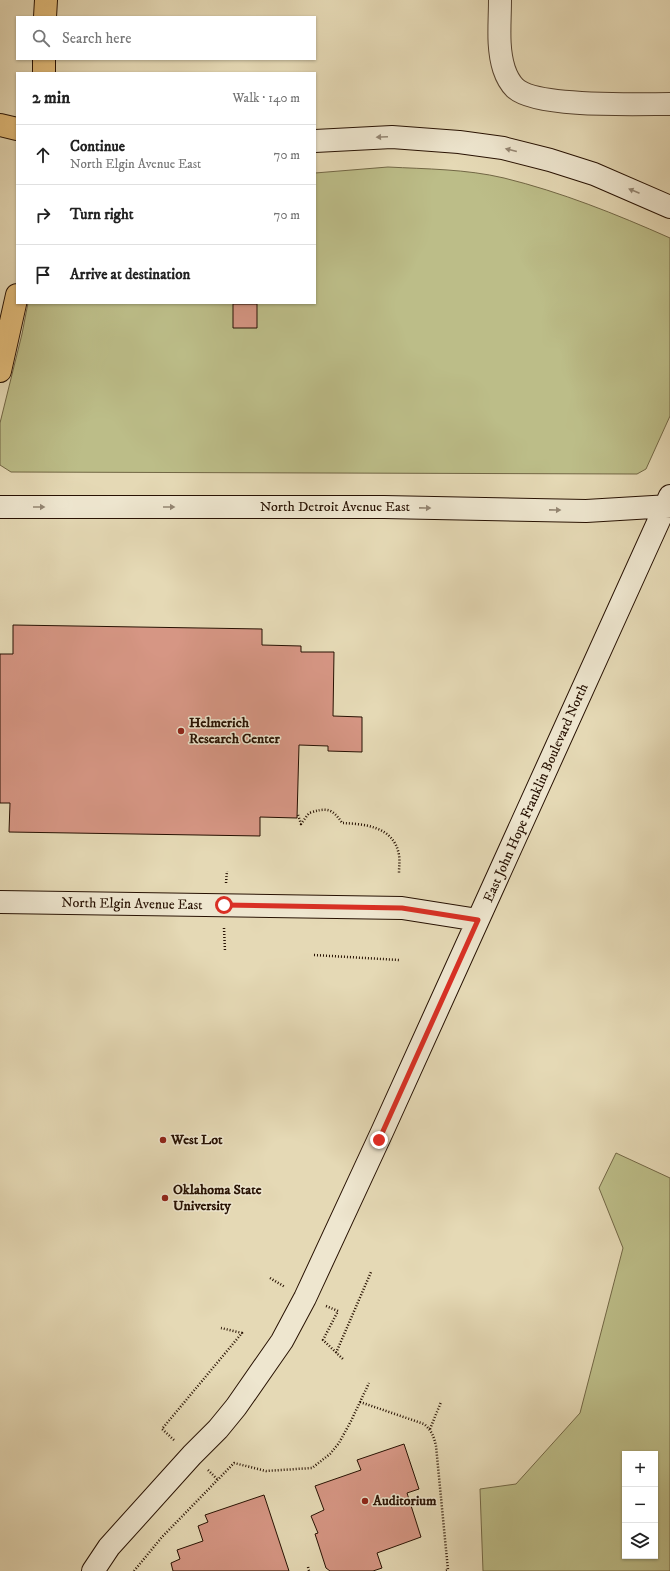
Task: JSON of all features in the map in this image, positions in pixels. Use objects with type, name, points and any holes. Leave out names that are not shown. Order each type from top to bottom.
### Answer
[{"type":"main road","points":[[45,16],[46,0]]},
{"type":"main road","points":[[44,60],[44,72]]},
{"type":"main road","points":[[0,125],[16,129]]},
{"type":"main road","points":[[0,371],[16,299]]},
{"type":"street","points":[[500,0],[499,41],[501,57],[504,70],[515,88],[534,97],[565,102],[670,104]]},
{"type":"street","points":[[316,141],[392,137],[459,142],[503,148],[550,160],[594,174],[670,207]]},
{"type":"street","name":"North Detroit Avenue East","points":[[0,507],[384,507],[586,511],[668,503]]},
{"type":"street","name":"East John Hope Franklin Boulevard North","points":[[93,1571],[109,1547],[192,1455],[218,1429],[236,1407],[282,1341],[306,1298],[668,503]]},
{"type":"street","name":"North Elgin Avenue East","points":[[0,902],[402,908],[478,920]]},
{"type":"path","points":[[298,815],[301,824],[308,812],[322,809],[329,810],[338,816],[342,823],[367,825],[385,832],[395,842],[399,854],[399,873]]},
{"type":"path","points":[[314,956],[400,960]]},
{"type":"path","points":[[336,1353],[371,1272]]},
{"type":"path","points":[[218,1479],[162,1429],[242,1333],[220,1328]]},
{"type":"path","points":[[134,1571],[162,1537],[234,1463],[266,1471],[312,1468],[330,1454],[338,1443],[369,1383]]},
{"type":"path","points":[[360,1402],[424,1424],[430,1429],[434,1436],[448,1570],[445,1571]]},
{"type":"path","points":[[430,1429],[441,1402]]},
{"type":"path","points":[[308,1567],[309,1571]]},
{"type":"green space","points":[[388,167],[461,171],[490,175],[546,190],[588,204],[670,238],[670,416],[646,469],[637,474],[11,472],[0,465],[0,423],[28,304],[316,304],[316,173]]},
{"type":"green space","points":[[616,1153],[670,1178],[670,1571],[483,1571],[480,1489],[516,1484],[580,1413],[623,1248],[599,1188]]},
{"type":"building","points":[[233,304],[257,304],[257,328],[233,328]]},
{"type":"building","name":"Helmerich Research Center","points":[[13,625],[262,629],[262,645],[301,646],[301,652],[334,652],[333,716],[362,717],[362,752],[328,751],[328,746],[299,745],[297,818],[260,817],[260,836],[9,832],[10,803],[0,803],[0,654],[13,654]]},
{"type":"building","name":"Auditorium","points":[[404,1444],[419,1489],[407,1493],[421,1537],[377,1553],[382,1568],[373,1571],[330,1571],[326,1568],[315,1534],[318,1533],[311,1516],[324,1510],[315,1486],[361,1470],[357,1460]]},
{"type":"building","points":[[264,1495],[289,1571],[173,1571],[171,1563],[180,1559],[177,1550],[203,1541],[198,1526],[208,1522],[205,1515]]},
{"type":"place","name":"Helmerich Research Center","points":[[181,731]]},
{"type":"place","name":"West Lot","points":[[163,1140]]},
{"type":"place","name":"Oklahoma State University","points":[[165,1198]]},
{"type":"place","name":"Auditorium","points":[[365,1501]]},
{"type":"route","points":[[224,905],[402,908],[478,920],[379,1140]]}]
